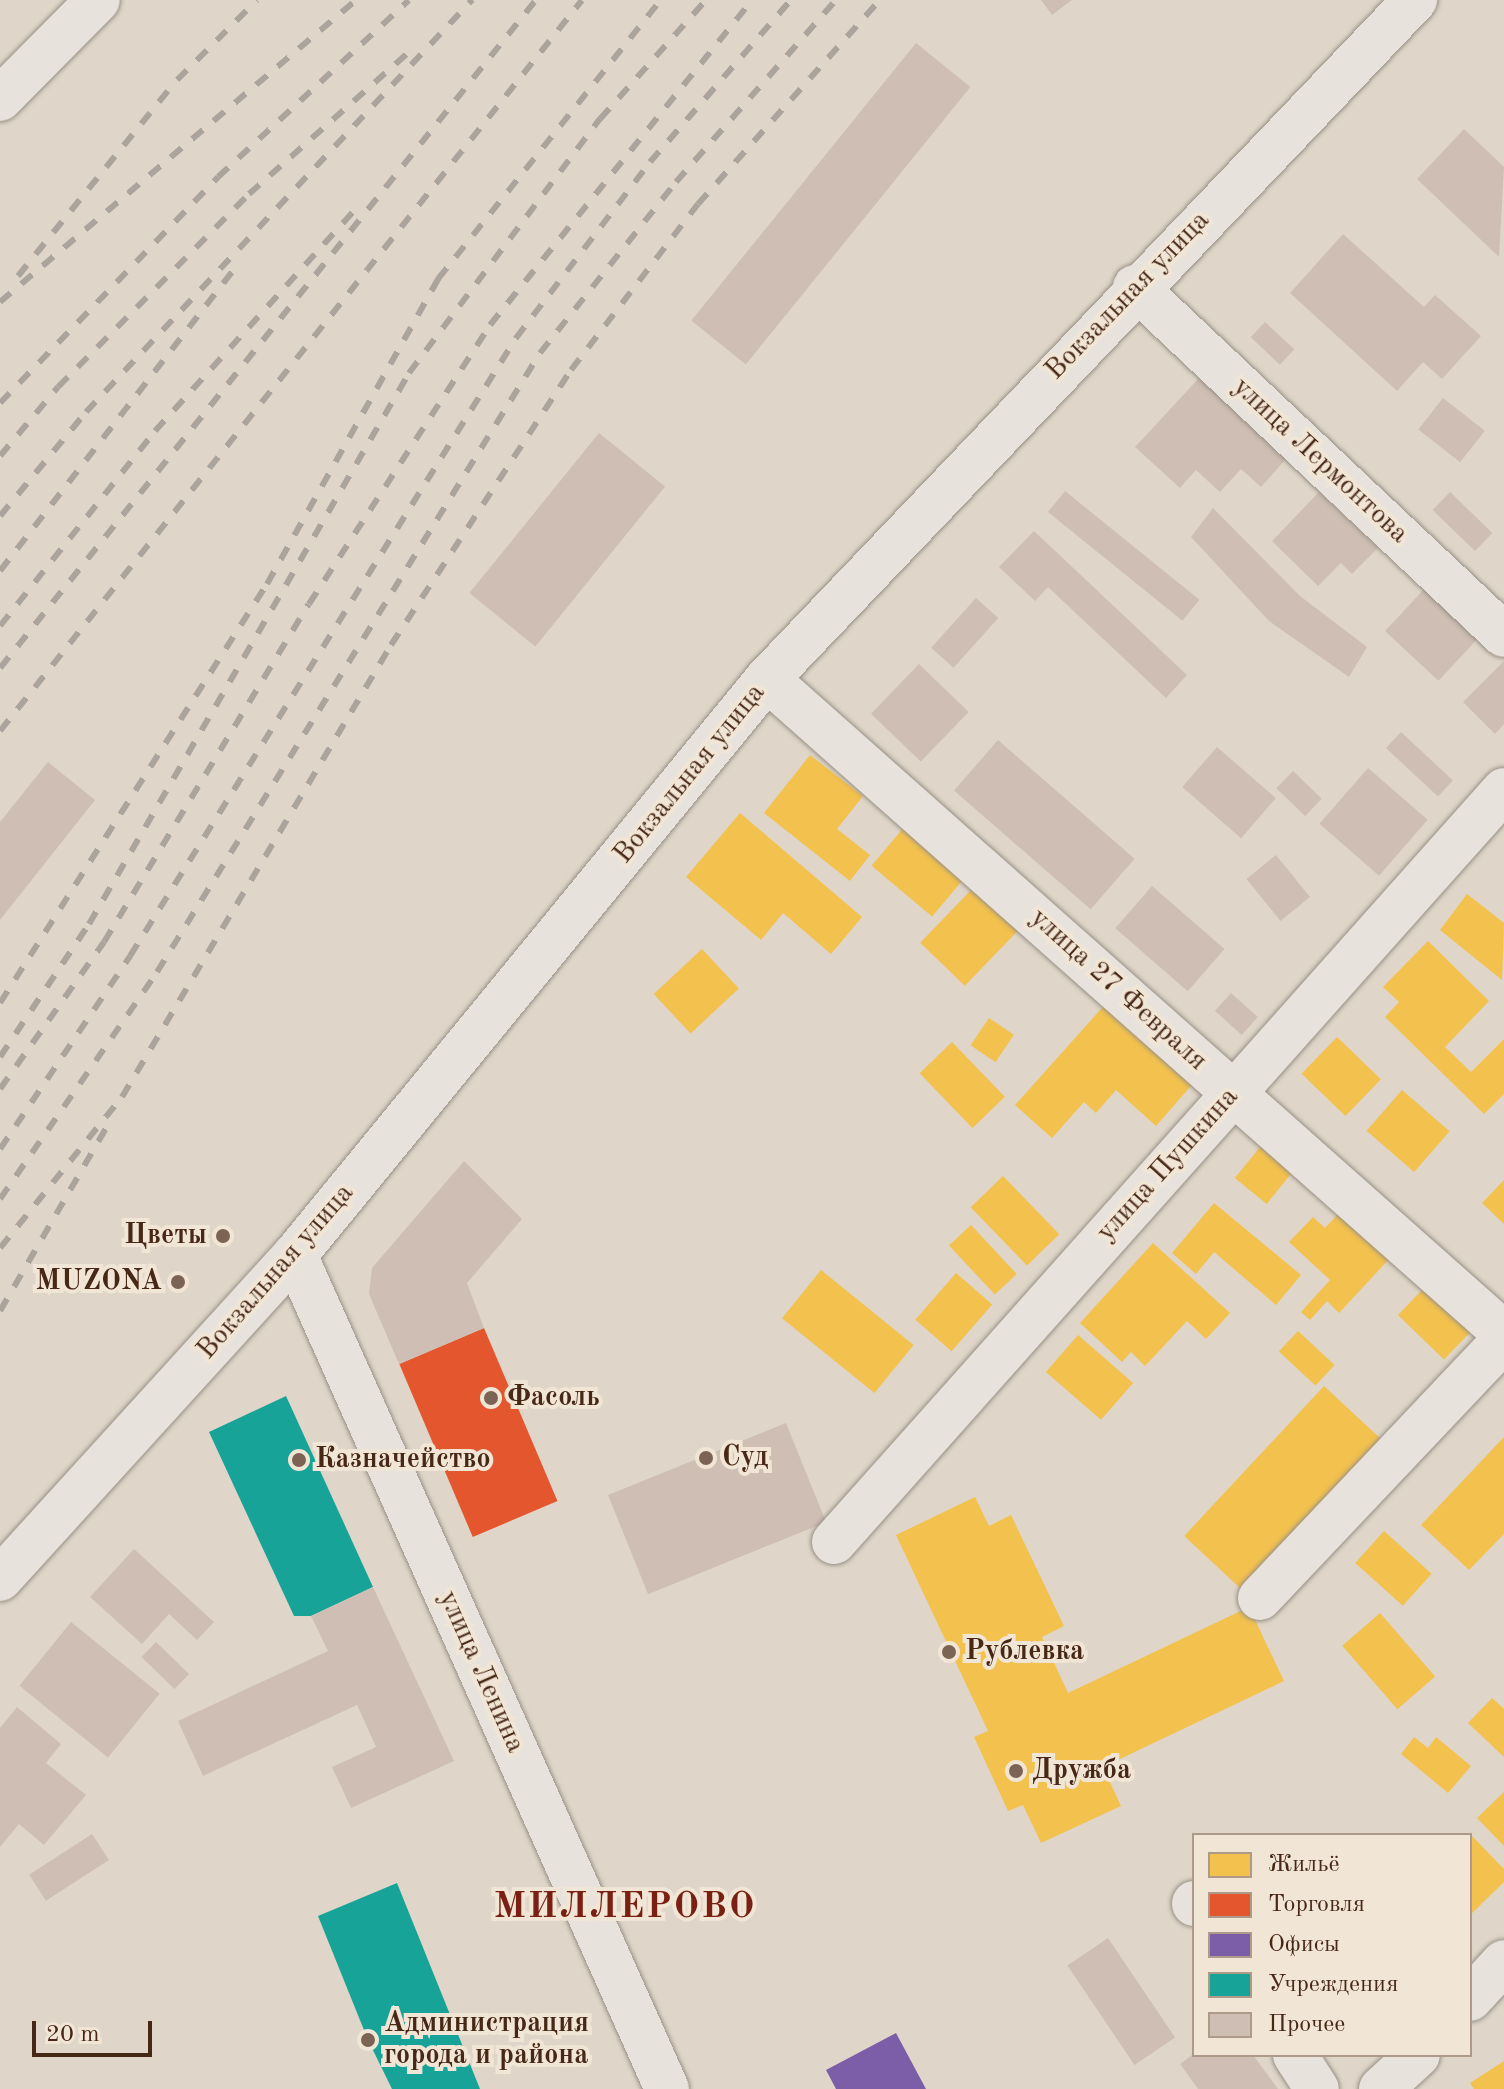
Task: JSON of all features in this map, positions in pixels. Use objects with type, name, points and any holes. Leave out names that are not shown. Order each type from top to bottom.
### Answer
[{"type":"street","points":[[0,99],[98,0]]},
{"type":"street","name":"Вокзальная улица","points":[[0,1579],[295,1255],[767,679],[1135,287],[1415,0]]},
{"type":"street","name":"улица Лермонтова","points":[[1135,287],[1504,635]]},
{"type":"street","name":"улица 27 Февраля","points":[[767,679],[1504,1333]]},
{"type":"street","name":"улица Пушкина","points":[[834,1542],[1504,790]]},
{"type":"street","name":"улица Ленина","points":[[295,1255],[667,2089]]},
{"type":"street","points":[[1260,1598],[1504,1340]]},
{"type":"street","points":[[1472,1997],[1504,1962]]},
{"type":"street","points":[[1296,2057],[1317,2089]]},
{"type":"building: Жильё","points":[[810,755],[863,796],[837,829],[870,855],[850,881],[764,813]]},
{"type":"building: Жильё","points":[[740,813],[862,917],[831,954],[783,913],[761,940],[686,877]]},
{"type":"building: Жильё","points":[[905,826],[966,877],[932,917],[872,866]]},
{"type":"building: Жильё","points":[[973,888],[1018,931],[965,986],[920,943]]},
{"type":"building: Жильё","points":[[1467,894],[1504,923],[1502,980],[1440,930]]},
{"type":"building: Жильё","points":[[1428,941],[1489,1001],[1445,1047],[1471,1072],[1504,1039],[1504,1094],[1484,1114],[1385,1017],[1399,1002],[1383,987]]},
{"type":"building: Жильё","points":[[702,949],[739,988],[691,1034],[654,994]]},
{"type":"building: Жильё","points":[[1109,1000],[1197,1079],[1156,1126],[1116,1090],[1096,1113],[1084,1102],[1052,1138],[1015,1105]]},
{"type":"building: Жильё","points":[[989,1018],[1014,1035],[995,1062],[971,1045]]},
{"type":"building: Жильё","points":[[1337,1037],[1381,1079],[1345,1116],[1302,1074]]},
{"type":"building: Жильё","points":[[952,1042],[1005,1097],[972,1128],[920,1073]]},
{"type":"building: Жильё","points":[[1402,1090],[1450,1131],[1414,1172],[1367,1131]]},
{"type":"building: Жильё","points":[[1260,1147],[1292,1173],[1267,1204],[1235,1178]]},
{"type":"building: Жильё","points":[[1003,1176],[1059,1234],[1027,1266],[971,1207]]},
{"type":"building: Жильё","points":[[1504,1180],[1504,1224],[1482,1203]]},
{"type":"building: Жильё","points":[[1214,1203],[1301,1275],[1276,1305],[1214,1252],[1196,1274],[1172,1253]]},
{"type":"building: Жильё","points":[[1342,1210],[1391,1257],[1339,1313],[1327,1301],[1310,1320],[1301,1312],[1330,1280],[1289,1242],[1313,1217],[1325,1228]]},
{"type":"building: Жильё","points":[[971,1225],[1017,1274],[995,1294],[949,1245]]},
{"type":"building: Жильё","points":[[1153,1243],[1230,1313],[1206,1339],[1187,1321],[1145,1366],[1131,1352],[1122,1362],[1080,1323]]},
{"type":"building: Жильё","points":[[821,1270],[913,1345],[874,1393],[782,1318]]},
{"type":"building: Жильё","points":[[956,1273],[992,1304],[952,1351],[915,1320]]},
{"type":"building: Жильё","points":[[1425,1287],[1471,1331],[1444,1360],[1398,1315]]},
{"type":"building: Жильё","points":[[1298,1331],[1335,1365],[1315,1386],[1279,1351]]},
{"type":"building: Жильё","points":[[1078,1335],[1133,1383],[1101,1420],[1046,1372]]},
{"type":"building: Жильё","points":[[1324,1386],[1383,1441],[1243,1590],[1184,1536]]},
{"type":"building: Жильё","points":[[1504,1437],[1504,1534],[1469,1570],[1421,1525]]},
{"type":"building: Жильё","points":[[975,1497],[989,1526],[1011,1515],[1064,1626],[1042,1637],[1068,1693],[1249,1607],[1284,1681],[1103,1767],[1121,1806],[1041,1843],[1023,1805],[1008,1811],[974,1737],[988,1731],[896,1535]]},
{"type":"building: Жильё","points":[[1384,1531],[1432,1574],[1403,1606],[1355,1563]]},
{"type":"building: Жильё","points":[[1380,1613],[1435,1676],[1397,1709],[1342,1646]]},
{"type":"building: Жильё","points":[[1492,1698],[1504,1709],[1504,1757],[1468,1723]]},
{"type":"building: Жильё","points":[[1414,1737],[1428,1748],[1436,1737],[1471,1766],[1448,1793],[1401,1754]]},
{"type":"building: Жильё","points":[[1504,1792],[1504,1846],[1477,1818]]},
{"type":"building: Жильё","points":[[1472,1836],[1504,1869],[1504,1882],[1472,1913]]},
{"type":"building: Жильё","points":[[1504,2061],[1504,2089],[1474,2089],[1470,2083]]},
{"type":"building: Торговля","points":[[484,1328],[557,1501],[473,1537],[399,1364]]},
{"type":"building: Офисы","points":[[896,2033],[926,2089],[836,2089],[826,2070]]},
{"type":"building: Учреждения","points":[[286,1396],[373,1587],[311,1616],[294,1616],[209,1432]]},
{"type":"building: Учреждения","points":[[397,1883],[480,2089],[392,2089],[368,2040],[318,1916]]},
{"type":"building: Прочее","points":[[1041,0],[1072,0],[1052,15]]},
{"type":"building: Прочее","points":[[916,43],[970,87],[746,364],[691,320]]},
{"type":"building: Прочее","points":[[1464,129],[1504,167],[1499,257],[1417,179]]},
{"type":"building: Прочее","points":[[1343,234],[1424,307],[1435,295],[1481,336],[1442,379],[1423,362],[1397,391],[1290,293]]},
{"type":"building: Прочее","points":[[1265,322],[1294,349],[1280,365],[1251,337]]},
{"type":"building: Прочее","points":[[1200,377],[1287,458],[1261,487],[1241,469],[1220,492],[1196,470],[1180,488],[1135,447]]},
{"type":"building: Прочее","points":[[1443,398],[1485,431],[1460,462],[1418,430]]},
{"type":"building: Прочее","points":[[599,433],[665,486],[535,647],[469,593]]},
{"type":"building: Прочее","points":[[1065,491],[1199,600],[1182,621],[1048,512]]},
{"type":"building: Прочее","points":[[1319,492],[1378,548],[1352,574],[1341,563],[1318,586],[1272,541]]},
{"type":"building: Прочее","points":[[1450,492],[1492,533],[1475,551],[1433,510]]},
{"type":"building: Прочее","points":[[1213,508],[1300,596],[1367,647],[1349,677],[1269,621],[1191,537]]},
{"type":"building: Прочее","points":[[1034,531],[1187,675],[1166,698],[1048,587],[1035,601],[999,567]]},
{"type":"building: Прочее","points":[[1428,585],[1481,635],[1438,681],[1385,631]]},
{"type":"building: Прочее","points":[[976,598],[998,618],[953,668],[931,648]]},
{"type":"building: Прочее","points":[[1504,661],[1504,724],[1495,734],[1463,702]]},
{"type":"building: Прочее","points":[[919,664],[969,712],[921,762],[871,714]]},
{"type":"building: Прочее","points":[[1401,732],[1453,780],[1438,797],[1386,748]]},
{"type":"building: Прочее","points":[[998,740],[1135,859],[1091,909],[954,791]]},
{"type":"building: Прочее","points":[[1217,747],[1276,798],[1241,838],[1182,787]]},
{"type":"building: Прочее","points":[[48,762],[95,800],[0,920],[0,822]]},
{"type":"building: Прочее","points":[[1368,768],[1428,820],[1379,876],[1319,824]]},
{"type":"building: Прочее","points":[[1293,771],[1322,799],[1305,816],[1276,788]]},
{"type":"building: Прочее","points":[[1276,855],[1310,897],[1280,921],[1246,879]]},
{"type":"building: Прочее","points":[[1152,886],[1224,949],[1188,991],[1115,928]]},
{"type":"building: Прочее","points":[[1231,993],[1258,1017],[1242,1035],[1215,1011]]},
{"type":"building: Прочее","points":[[464,1161],[522,1219],[467,1283],[484,1328],[399,1364],[369,1294],[372,1268]]},
{"type":"building: Прочее","points":[[786,1423],[826,1522],[648,1594],[608,1495]]},
{"type":"building: Прочее","points":[[134,1549],[214,1622],[197,1640],[169,1614],[142,1644],[90,1597]]},
{"type":"building: Прочее","points":[[373,1587],[454,1761],[351,1808],[332,1767],[376,1747],[357,1705],[203,1776],[178,1721],[328,1651],[311,1616]]},
{"type":"building: Прочее","points":[[71,1622],[160,1694],[108,1757],[19,1686]]},
{"type":"building: Прочее","points":[[156,1642],[189,1674],[175,1689],[141,1657]]},
{"type":"building: Прочее","points":[[17,1707],[61,1744],[46,1763],[86,1795],[44,1845],[19,1824],[0,1847],[0,1728]]},
{"type":"building: Прочее","points":[[92,1834],[109,1860],[46,1901],[29,1875]]},
{"type":"building: Прочее","points":[[1108,1938],[1175,2037],[1134,2065],[1067,1965]]},
{"type":"building: Прочее","points":[[1192,2055],[1254,2057],[1278,2089],[1198,2089],[1180,2064]]},
{"type":"railway","points":[[18,276],[177,80],[257,0]]},
{"type":"railway","points":[[0,302],[356,0]]},
{"type":"railway","points":[[0,403],[218,177],[409,0]]},
{"type":"railway","points":[[0,516],[86,412],[472,0]]},
{"type":"railway","points":[[0,668],[536,0]]},
{"type":"railway","points":[[0,731],[582,0]]},
{"type":"railway","points":[[0,1003],[267,584],[438,279],[661,0]]},
{"type":"railway","points":[[0,1057],[89,924],[409,373],[600,119],[706,0]]},
{"type":"railway","points":[[0,1089],[104,942],[309,604],[490,325],[752,0]]},
{"type":"railway","points":[[0,1149],[130,956],[516,338],[650,162],[791,0]]},
{"type":"railway","points":[[0,1199],[157,972],[540,353],[676,182],[836,0]]},
{"type":"railway","points":[[0,1248],[122,1097],[391,645],[571,370],[698,204],[880,0]]},
{"type":"railway","points":[[0,456],[58,387],[249,194],[411,50]]},
{"type":"railway","points":[[0,626],[155,431],[361,203]]},
{"type":"railway","points":[[0,571],[239,263]]},
{"type":"railway","points":[[0,1311],[106,1128]]},
{"type":"place","name":"Цветы","points":[[223,1236]]},
{"type":"place","name":"MUZONA","points":[[178,1282]]},
{"type":"place","name":"Фасоль","points":[[491,1398]]},
{"type":"place","name":"Суд","points":[[706,1458]]},
{"type":"place","name":"Казначейство","points":[[299,1460]]},
{"type":"place","name":"Рублевка","points":[[949,1652]]},
{"type":"place","name":"Дружба","points":[[1016,1771]]},
{"type":"place","name":"Администрация города и района","points":[[368,2040]]},
{"type":"district","name":"МИЛЛЕРОВО","points":[[625,1909]]}]
